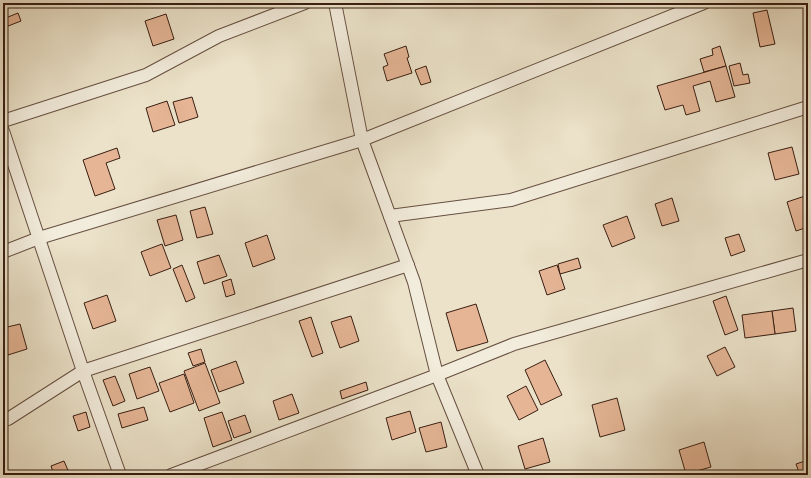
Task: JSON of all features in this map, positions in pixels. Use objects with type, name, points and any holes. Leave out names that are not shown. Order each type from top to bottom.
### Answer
[{"type":"street","points":[[3,121],[146,75],[219,36],[305,3]]},
{"type":"street","points":[[336,3],[362,140],[414,282],[437,375],[478,475]]},
{"type":"street","points":[[3,252],[39,238],[362,140],[704,3]]},
{"type":"street","points":[[390,216],[511,200],[808,107]]},
{"type":"street","points":[[3,132],[83,371],[120,475]]},
{"type":"street","points":[[171,475],[437,375],[514,344],[808,260]]},
{"type":"street","points":[[3,420],[8,419],[83,371],[408,265]]},
{"type":"building","points":[[767,10],[775,44],[760,47],[753,13]]},
{"type":"building","points":[[18,13],[21,21],[3,28],[3,19]]},
{"type":"building","points":[[166,14],[174,39],[153,46],[145,21]]},
{"type":"building","points":[[406,46],[409,57],[407,58],[412,73],[387,81],[383,67],[388,65],[384,54]]},
{"type":"building","points":[[720,46],[726,66],[704,72],[700,59],[713,55],[712,49]]},
{"type":"building","points":[[740,63],[743,75],[748,74],[750,83],[734,86],[729,66]]},
{"type":"building","points":[[426,66],[431,82],[421,85],[415,70]]},
{"type":"building","points":[[726,66],[735,97],[716,102],[710,81],[693,86],[700,111],[686,115],[683,105],[665,110],[657,86]]},
{"type":"building","points":[[192,97],[198,117],[179,123],[173,102]]},
{"type":"building","points":[[167,101],[175,125],[153,132],[146,108]]},
{"type":"building","points":[[792,147],[799,174],[775,180],[768,153]]},
{"type":"building","points":[[117,148],[120,158],[106,163],[115,189],[95,196],[83,160]]},
{"type":"building","points":[[808,195],[808,227],[796,231],[787,202]]},
{"type":"building","points":[[672,198],[679,221],[662,226],[655,204]]},
{"type":"building","points":[[205,207],[213,234],[197,238],[190,211]]},
{"type":"building","points":[[176,215],[183,240],[165,246],[157,220]]},
{"type":"building","points":[[627,216],[635,238],[612,247],[603,225]]},
{"type":"building","points":[[739,234],[745,251],[731,256],[725,238]]},
{"type":"building","points":[[267,235],[275,259],[253,267],[245,243]]},
{"type":"building","points":[[162,244],[171,268],[150,276],[141,252]]},
{"type":"building","points":[[219,255],[227,276],[204,284],[197,262]]},
{"type":"building","points":[[578,258],[581,268],[560,274],[558,264]]},
{"type":"building","points":[[182,265],[195,298],[186,302],[173,269]]},
{"type":"building","points":[[557,265],[565,289],[547,295],[539,271]]},
{"type":"building","points":[[231,279],[235,294],[226,297],[222,282]]},
{"type":"building","points":[[107,295],[116,321],[93,329],[84,303]]},
{"type":"building","points":[[726,296],[738,330],[725,335],[713,301]]},
{"type":"building","points":[[476,304],[488,342],[457,351],[446,313]]},
{"type":"building","points":[[793,308],[796,331],[775,334],[772,311]]},
{"type":"building","points":[[772,311],[775,334],[745,338],[742,315]]},
{"type":"building","points":[[351,316],[359,341],[340,348],[331,322]]},
{"type":"building","points":[[311,317],[323,353],[312,357],[299,321]]},
{"type":"building","points":[[20,324],[27,349],[8,355],[3,335],[3,328]]},
{"type":"building","points":[[725,347],[735,367],[717,376],[707,356]]},
{"type":"building","points":[[201,349],[205,362],[193,366],[188,353]]},
{"type":"building","points":[[545,360],[562,395],[541,405],[525,370]]},
{"type":"building","points":[[236,361],[244,383],[219,392],[211,370]]},
{"type":"building","points":[[205,363],[220,403],[199,411],[184,371]]},
{"type":"building","points":[[150,367],[159,391],[137,399],[129,374]]},
{"type":"building","points":[[184,374],[194,403],[170,412],[159,383]]},
{"type":"building","points":[[115,376],[125,401],[113,406],[103,380]]},
{"type":"building","points":[[366,382],[368,390],[342,399],[340,391]]},
{"type":"building","points":[[526,386],[538,410],[519,420],[507,396]]},
{"type":"building","points":[[292,394],[299,413],[279,420],[273,401]]},
{"type":"building","points":[[617,398],[625,430],[600,437],[592,405]]},
{"type":"building","points":[[144,407],[148,420],[122,428],[118,414]]},
{"type":"building","points":[[410,411],[416,432],[392,440],[386,418]]},
{"type":"building","points":[[86,412],[90,427],[78,431],[73,416]]},
{"type":"building","points":[[222,412],[232,440],[213,447],[204,418]]},
{"type":"building","points":[[245,415],[251,432],[234,438],[228,421]]},
{"type":"building","points":[[441,422],[447,447],[426,452],[419,428]]},
{"type":"building","points":[[543,438],[550,462],[525,469],[518,446]]},
{"type":"building","points":[[704,442],[711,467],[686,474],[679,450]]},
{"type":"building","points":[[808,460],[808,475],[800,475],[796,464]]},
{"type":"building","points":[[64,461],[70,475],[54,475],[51,466]]}]
